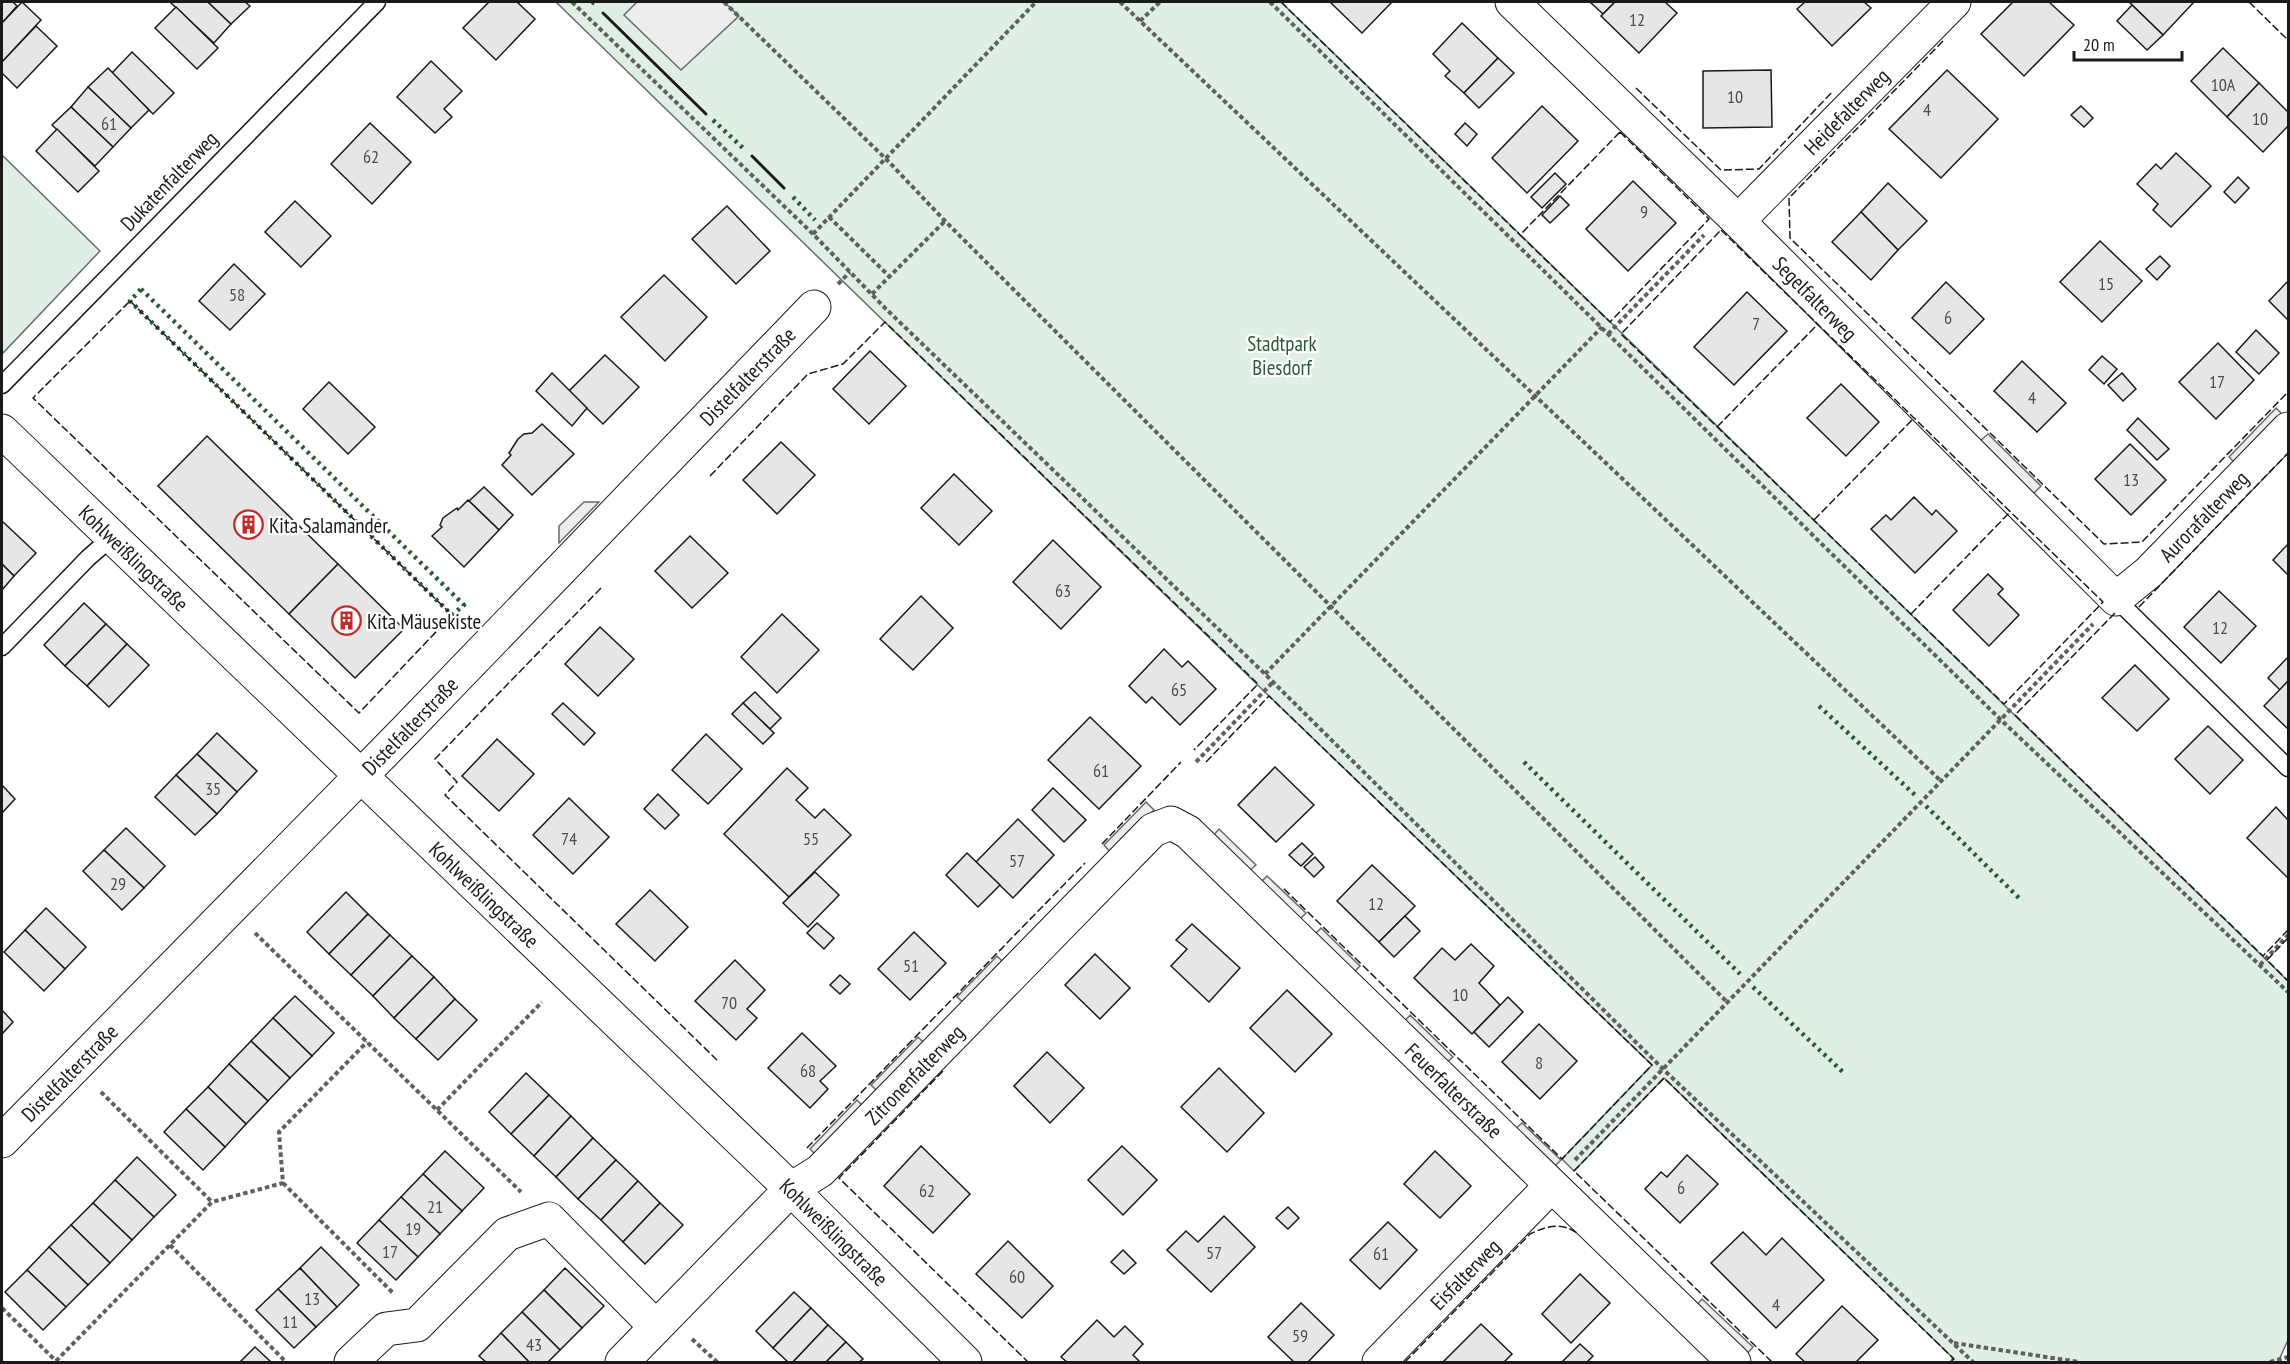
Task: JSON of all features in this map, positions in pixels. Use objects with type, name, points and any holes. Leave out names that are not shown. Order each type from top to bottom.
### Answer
[{"type":"street","name":"Segelfalterweg","points":[[1512,2],[1733,216],[2116,599]]},
{"type":"street","name":"Heidefalterweg","points":[[1733,216],[1954,2]]},
{"type":"street","name":"Distelfalterstraße","points":[[2,1141],[361,775],[814,307]]},
{"type":"street","name":"Aurorafalterweg","points":[[2116,599],[2149,572],[2289,429]]},
{"type":"street","name":"Kohlweißlingstraße","points":[[2,431],[791,1190],[965,1362]]},
{"type":"street","name":"Zitronenfalterweg","points":[[622,1362],[791,1190],[820,1171],[1153,830],[1171,823]]},
{"type":"street","name":"Feuerfalterstraße","points":[[1171,823],[1188,832],[1734,1362]]},
{"type":"street","name":"Eisfalterweg","points":[[1379,1362],[1551,1186]]},
{"type":"street","points":[[351,1362],[386,1329],[417,1325],[422,1321],[507,1234],[549,1219],[656,1327]]},
{"type":"lane","name":"Dukatenfalterweg","points":[[2,385],[370,4]]},
{"type":"lane","points":[[2,647],[88,558],[111,538]]},
{"type":"lane","points":[[2116,599],[2289,768]]},
{"type":"path","points":[[572,2],[1265,674],[1664,1070],[1973,1362]]},
{"type":"path","points":[[724,2],[887,160],[945,221],[1728,1003]]},
{"type":"path","points":[[813,234],[887,160],[1036,2]]},
{"type":"path","points":[[1120,2],[1941,782]]},
{"type":"path","points":[[1140,21],[1160,2]]},
{"type":"path","points":[[1270,2],[2000,719],[2289,992]]},
{"type":"path","points":[[1608,334],[1733,216]]},
{"type":"path","points":[[829,217],[890,277]]},
{"type":"path","points":[[872,294],[945,221]]},
{"type":"path","points":[[1265,674],[1602,327]]},
{"type":"path","points":[[1551,1186],[2116,599]]},
{"type":"path","points":[[1196,762],[1273,682]]},
{"type":"path","points":[[255,933],[549,1219]]},
{"type":"path","points":[[2260,965],[2289,935]]},
{"type":"path","points":[[437,1110],[542,1002]]},
{"type":"path","points":[[366,1042],[279,1132],[283,1183],[422,1321]]},
{"type":"path","points":[[100,1092],[212,1202]]},
{"type":"path","points":[[2,1308],[57,1362],[212,1202],[283,1183]]},
{"type":"path","points":[[170,1245],[286,1362]]},
{"type":"path","points":[[1953,1343],[2079,1362]]},
{"type":"path","points":[[2271,1362],[2289,1357]]},
{"type":"path","points":[[1964,1362],[1969,1358]]},
{"type":"green space","name":"Stadtpark Biesdorf","points":[[556,2],[1281,2],[2288,981],[2288,1340],[2278,1362],[1950,1362],[1953,1358],[1664,1078],[1574,1171],[1562,1159],[1652,1065]]},
{"type":"green space","points":[[2,155],[100,251],[2,354]]},
{"type":"shaded area","points":[[637,2],[724,2],[739,16],[681,70],[624,15]]},
{"type":"shaded area","points":[[2276,408],[2284,416],[2236,464],[2229,457]]},
{"type":"shaded area","points":[[1988,434],[2041,486],[2033,494],[1980,441]]},
{"type":"shaded area","points":[[584,502],[599,502],[559,543],[559,526]]},
{"type":"shaded area","points":[[1146,802],[1154,810],[1111,853],[1104,845]]},
{"type":"shaded area","points":[[1219,829],[1256,865],[1248,872],[1212,837]]},
{"type":"shaded area","points":[[1267,876],[1306,913],[1298,921],[1259,884]]},
{"type":"shaded area","points":[[1321,928],[1360,966],[1352,974],[1313,936]]},
{"type":"shaded area","points":[[997,956],[1005,964],[965,1004],[957,997]]},
{"type":"shaded area","points":[[1410,1015],[1453,1057],[1445,1064],[1403,1023]]},
{"type":"shaded area","points":[[918,1037],[926,1045],[879,1093],[871,1085]]},
{"type":"shaded area","points":[[857,1100],[865,1108],[818,1157],[810,1149]]},
{"type":"shaded area","points":[[1522,1123],[1561,1160],[1553,1168],[1514,1130]]},
{"type":"shaded area","points":[[1702,1299],[1753,1347],[1746,1355],[1695,1307]]},
{"type":"building","points":[[2,2],[13,2],[17,6],[2,23]]},
{"type":"building","points":[[22,2],[41,20],[2,62],[2,23]]},
{"type":"building","points":[[172,2],[208,2],[231,24],[214,43]]},
{"type":"building","points":[[208,2],[245,2],[250,6],[231,24]]},
{"type":"building","points":[[489,2],[517,2],[535,19],[496,60],[463,28]]},
{"type":"building","points":[[1330,2],[1392,2],[1362,33]]},
{"type":"building","points":[[1590,2],[1615,2],[1603,14]]},
{"type":"building","points":[[1615,2],[1665,2],[1677,13],[1639,53],[1601,16]]},
{"type":"building","points":[[1805,2],[1864,2],[1871,8],[1832,46],[1797,9]]},
{"type":"building","points":[[2013,2],[2049,2],[2074,25],[2024,76],[1981,34]]},
{"type":"building","points":[[2129,2],[2194,2],[2163,35]]},
{"type":"building","points":[[2132,5],[2163,35],[2147,50],[2117,21]]},
{"type":"building","points":[[176,7],[218,48],[197,69],[155,28]]},
{"type":"building","points":[[1462,23],[1498,58],[1464,93],[1445,76],[1450,71],[1433,54]]},
{"type":"building","points":[[36,26],[57,46],[17,88],[2,73],[2,62]]},
{"type":"building","points":[[2223,48],[2259,83],[2227,117],[2191,81]]},
{"type":"building","points":[[132,52],[174,93],[153,114],[112,73]]},
{"type":"building","points":[[1498,58],[1514,73],[1479,108],[1464,93]]},
{"type":"building","points":[[431,61],[462,91],[444,109],[452,117],[435,133],[397,97]]},
{"type":"building","points":[[108,68],[149,110],[131,128],[88,87]]},
{"type":"building","points":[[1771,70],[1772,127],[1703,128],[1703,71]]},
{"type":"building","points":[[1947,70],[1998,119],[1941,178],[1889,129]]},
{"type":"building","points":[[2259,83],[2288,112],[2288,126],[2263,152],[2227,117]]},
{"type":"building","points":[[88,87],[131,128],[113,147],[71,107]]},
{"type":"building","points":[[1542,106],[1578,141],[1527,193],[1492,158]]},
{"type":"building","points":[[2081,106],[2093,118],[2084,127],[2071,115]]},
{"type":"building","points":[[71,107],[113,147],[95,166],[52,125]]},
{"type":"building","points":[[370,123],[411,162],[372,204],[331,164]]},
{"type":"building","points":[[1465,123],[1477,134],[1467,146],[1455,134]]},
{"type":"building","points":[[57,129],[99,171],[78,192],[36,151]]},
{"type":"building","points":[[2176,153],[2211,186],[2171,227],[2153,210],[2158,204],[2137,184],[2156,164],[2161,169]]},
{"type":"building","points":[[1555,173],[1566,184],[1542,208],[1531,197]]},
{"type":"building","points":[[2238,177],[2249,188],[2235,203],[2224,192]]},
{"type":"building","points":[[1633,181],[1676,223],[1628,271],[1586,229]]},
{"type":"building","points":[[1888,183],[1927,221],[1898,250],[1861,212]]},
{"type":"building","points":[[1560,196],[1569,205],[1550,223],[1542,215]]},
{"type":"building","points":[[295,201],[331,236],[301,267],[265,232]]},
{"type":"building","points":[[727,206],[770,251],[736,284],[692,239]]},
{"type":"building","points":[[1861,212],[1898,250],[1871,280],[1832,242]]},
{"type":"building","points":[[2100,241],[2142,281],[2102,322],[2060,282]]},
{"type":"building","points":[[2160,256],[2170,266],[2157,280],[2146,269]]},
{"type":"building","points":[[234,264],[265,294],[230,330],[199,301]]},
{"type":"building","points":[[664,275],[707,317],[665,361],[621,317]]},
{"type":"building","points":[[2288,281],[2288,320],[2269,301]]},
{"type":"building","points":[[1946,282],[1984,319],[1950,354],[1912,318]]},
{"type":"building","points":[[1747,292],[1787,331],[1734,385],[1694,347]]},
{"type":"building","points":[[2256,330],[2279,353],[2259,374],[2236,352]]},
{"type":"building","points":[[2218,343],[2254,380],[2216,419],[2179,382]]},
{"type":"building","points":[[870,351],[906,386],[869,424],[833,389]]},
{"type":"building","points":[[605,355],[639,387],[603,424],[569,391]]},
{"type":"building","points":[[2102,356],[2117,369],[2104,384],[2089,370]]},
{"type":"building","points":[[2022,361],[2066,403],[2037,432],[1994,391]]},
{"type":"building","points":[[552,373],[587,408],[572,426],[536,391]]},
{"type":"building","points":[[2122,373],[2136,389],[2123,401],[2108,385]]},
{"type":"building","points":[[329,382],[375,427],[348,454],[303,409]]},
{"type":"building","points":[[1841,384],[1879,422],[1846,456],[1807,418]]},
{"type":"building","points":[[2138,418],[2169,449],[2157,460],[2127,430]]},
{"type":"building","points":[[542,424],[574,454],[532,495],[502,465],[511,455],[509,453],[518,439],[524,434],[532,433]]},
{"type":"building","name":"Kita Salamander","points":[[207,436],[338,564],[289,614],[158,486]]},
{"type":"building","points":[[781,442],[815,475],[777,514],[743,480]]},
{"type":"building","points":[[2130,444],[2166,480],[2131,515],[2095,479]]},
{"type":"building","points":[[954,474],[992,511],[959,545],[921,508]]},
{"type":"building","points":[[484,487],[513,515],[499,530],[469,501]]},
{"type":"building","points":[[1914,497],[1932,515],[1936,510],[1957,531],[1915,573],[1871,529],[1886,515],[1891,520]]},
{"type":"building","points":[[468,500],[499,530],[464,567],[432,536],[442,527],[440,525],[443,518],[457,508],[458,510]]},
{"type":"building","points":[[2,521],[36,553],[14,576],[2,564]]},
{"type":"building","points":[[690,536],[728,573],[692,608],[655,571]]},
{"type":"building","points":[[1053,540],[1101,587],[1061,629],[1013,582]]},
{"type":"building","points":[[2288,544],[2288,575],[2273,560]]},
{"type":"building","points":[[2,564],[14,576],[2,590]]},
{"type":"building","name":"Kita Mäusekiste","points":[[338,564],[404,629],[355,678],[289,614]]},
{"type":"building","points":[[1988,574],[2003,589],[1998,594],[2019,615],[1989,646],[1953,610]]},
{"type":"building","points":[[2219,591],[2256,626],[2221,663],[2184,627]]},
{"type":"building","points":[[921,596],[953,628],[913,670],[880,639]]},
{"type":"building","points":[[84,603],[106,624],[65,666],[44,645]]},
{"type":"building","points":[[782,614],[819,650],[777,693],[741,657]]},
{"type":"building","points":[[106,624],[127,644],[87,686],[65,666]]},
{"type":"building","points":[[600,627],[634,659],[598,696],[565,664]]},
{"type":"building","points":[[127,644],[149,665],[109,707],[87,686]]},
{"type":"building","points":[[1164,649],[1182,667],[1188,661],[1216,689],[1180,725],[1152,697],[1146,703],[1129,686]]},
{"type":"building","points":[[2288,657],[2288,681],[2280,690],[2268,678]]},
{"type":"building","points":[[2135,665],[2169,699],[2137,731],[2102,698]]},
{"type":"building","points":[[2288,681],[2288,729],[2264,706]]},
{"type":"building","points":[[755,692],[781,718],[770,729],[743,703]]},
{"type":"building","points":[[563,703],[595,733],[584,745],[552,714]]},
{"type":"building","points":[[743,703],[774,733],[763,744],[732,714]]},
{"type":"building","points":[[1090,717],[1141,766],[1099,809],[1048,760]]},
{"type":"building","points":[[2208,726],[2243,760],[2210,794],[2175,759]]},
{"type":"building","points":[[217,733],[257,771],[237,792],[197,754]]},
{"type":"building","points":[[706,734],[742,769],[708,804],[672,770]]},
{"type":"building","points":[[497,739],[534,774],[499,811],[462,776]]},
{"type":"building","points":[[197,754],[237,792],[217,814],[176,775]]},
{"type":"building","points":[[1275,767],[1314,805],[1276,842],[1238,805]]},
{"type":"building","points":[[787,768],[808,788],[796,800],[815,818],[824,809],[851,835],[789,897],[724,834]]},
{"type":"building","points":[[176,775],[217,814],[195,835],[155,797]]},
{"type":"building","points":[[2,785],[15,799],[2,813]]},
{"type":"building","points":[[1053,788],[1086,820],[1064,842],[1032,810]]},
{"type":"building","points":[[658,794],[679,815],[665,829],[644,809]]},
{"type":"building","points":[[569,798],[609,837],[573,874],[533,835]]},
{"type":"building","points":[[2276,807],[2288,820],[2288,878],[2247,838]]},
{"type":"building","points":[[1018,819],[1054,855],[1013,898],[976,862]]},
{"type":"building","points":[[126,828],[165,866],[144,888],[104,850]]},
{"type":"building","points":[[1302,843],[1313,854],[1301,866],[1289,855]]},
{"type":"building","points":[[104,850],[144,888],[122,910],[83,871]]},
{"type":"building","points":[[967,853],[1000,885],[978,907],[946,875]]},
{"type":"building","points":[[1315,857],[1324,867],[1314,877],[1304,867]]},
{"type":"building","points":[[1372,865],[1415,906],[1379,942],[1337,901]]},
{"type":"building","points":[[815,872],[839,895],[808,927],[783,903]]},
{"type":"building","points":[[650,890],[688,927],[655,961],[616,924]]},
{"type":"building","points":[[346,892],[368,914],[329,954],[307,932]]},
{"type":"building","points":[[46,908],[86,947],[65,969],[25,930]]},
{"type":"building","points":[[368,914],[390,935],[351,975],[329,954]]},
{"type":"building","points":[[1405,916],[1420,931],[1394,957],[1379,942]]},
{"type":"building","points":[[817,923],[834,938],[824,949],[807,933]]},
{"type":"building","points":[[1192,924],[1240,968],[1209,1002],[1171,966],[1187,949],[1176,940]]},
{"type":"building","points":[[25,930],[65,969],[44,991],[4,952]]},
{"type":"building","points":[[914,932],[946,963],[910,1000],[878,969]]},
{"type":"building","points":[[390,935],[412,956],[373,996],[351,975]]},
{"type":"building","points":[[1471,944],[1494,966],[1479,983],[1500,1005],[1472,1034],[1414,978],[1442,948],[1455,960]]},
{"type":"building","points":[[1095,954],[1130,988],[1100,1019],[1065,985]]},
{"type":"building","points":[[412,956],[434,977],[394,1018],[373,996]]},
{"type":"building","points":[[735,960],[765,990],[747,1009],[757,1018],[736,1040],[695,1001]]},
{"type":"building","points":[[840,975],[850,984],[840,994],[830,985]]},
{"type":"building","points":[[434,977],[455,999],[416,1039],[394,1018]]},
{"type":"building","points":[[1287,990],[1332,1034],[1295,1072],[1250,1028]]},
{"type":"building","points":[[295,996],[334,1033],[312,1056],[273,1018]]},
{"type":"building","points":[[1508,997],[1523,1012],[1489,1047],[1474,1032]]},
{"type":"building","points":[[455,999],[477,1020],[438,1060],[416,1039]]},
{"type":"building","points":[[2,1010],[13,1022],[2,1034]]},
{"type":"building","points":[[273,1018],[312,1056],[290,1078],[251,1041]]},
{"type":"building","points":[[1539,1024],[1577,1061],[1540,1099],[1502,1062]]},
{"type":"building","points":[[802,1033],[836,1066],[820,1081],[828,1089],[810,1108],[768,1068]]},
{"type":"building","points":[[251,1041],[290,1078],[268,1101],[229,1064]]},
{"type":"building","points":[[1047,1052],[1084,1088],[1050,1123],[1014,1086]]},
{"type":"building","points":[[229,1064],[268,1101],[246,1124],[208,1087]]},
{"type":"building","points":[[1219,1068],[1264,1113],[1227,1152],[1181,1107]]},
{"type":"building","points":[[526,1073],[549,1095],[511,1134],[489,1112]]},
{"type":"building","points":[[208,1087],[246,1124],[225,1147],[186,1109]]},
{"type":"building","points":[[549,1095],[571,1116],[534,1156],[511,1134]]},
{"type":"building","points":[[186,1109],[225,1147],[203,1170],[164,1132]]},
{"type":"building","points":[[571,1116],[593,1138],[556,1177],[534,1156]]},
{"type":"building","points":[[593,1138],[616,1160],[578,1199],[556,1177]]},
{"type":"building","points":[[921,1146],[970,1194],[933,1233],[884,1186]]},
{"type":"building","points":[[1122,1146],[1157,1180],[1123,1215],[1088,1180]]},
{"type":"building","points":[[445,1151],[484,1188],[462,1211],[423,1174]]},
{"type":"building","points":[[1435,1151],[1471,1186],[1440,1218],[1404,1184]]},
{"type":"building","points":[[1687,1155],[1718,1184],[1680,1223],[1645,1189],[1661,1172],[1667,1177]]},
{"type":"building","points":[[137,1157],[176,1195],[154,1217],[115,1180]]},
{"type":"building","points":[[616,1160],[638,1181],[601,1220],[578,1199]]},
{"type":"building","points":[[423,1174],[462,1211],[440,1234],[401,1197]]},
{"type":"building","points":[[115,1180],[154,1217],[132,1240],[93,1203]]},
{"type":"building","points":[[638,1181],[660,1203],[623,1242],[601,1220]]},
{"type":"building","points":[[401,1197],[440,1234],[418,1257],[379,1220]]},
{"type":"building","points":[[93,1203],[132,1240],[110,1263],[71,1225]]},
{"type":"building","points":[[660,1203],[683,1225],[645,1264],[623,1242]]},
{"type":"building","points":[[1288,1207],[1299,1218],[1288,1229],[1276,1218]]},
{"type":"building","points":[[1224,1216],[1255,1247],[1211,1292],[1167,1250],[1186,1231],[1198,1242]]},
{"type":"building","points":[[379,1220],[418,1257],[396,1280],[357,1243]]},
{"type":"building","points":[[1388,1222],[1417,1250],[1380,1289],[1350,1260]]},
{"type":"building","points":[[71,1225],[110,1263],[88,1285],[49,1247]]},
{"type":"building","points":[[1743,1232],[1766,1255],[1782,1238],[1824,1280],[1776,1328],[1711,1263]]},
{"type":"building","points":[[1008,1241],[1053,1286],[1022,1318],[976,1274]]},
{"type":"building","points":[[49,1247],[88,1285],[66,1307],[27,1270]]},
{"type":"building","points":[[321,1247],[359,1285],[337,1307],[300,1268]]},
{"type":"building","points":[[1123,1250],[1136,1263],[1124,1274],[1111,1262]]},
{"type":"building","points":[[300,1268],[337,1307],[316,1327],[278,1289]]},
{"type":"building","points":[[565,1268],[604,1306],[582,1328],[544,1290]]},
{"type":"building","points":[[27,1270],[66,1307],[43,1330],[5,1292]]},
{"type":"building","points":[[1580,1274],[1610,1303],[1571,1343],[1542,1314]]},
{"type":"building","points":[[278,1289],[316,1327],[294,1348],[256,1310]]},
{"type":"building","points":[[544,1290],[582,1328],[560,1350],[522,1312]]},
{"type":"building","points":[[794,1292],[811,1308],[773,1348],[756,1331]]},
{"type":"building","points":[[1301,1303],[1334,1335],[1308,1362],[1294,1362],[1268,1337]]},
{"type":"building","points":[[1842,1306],[1878,1340],[1856,1362],[1805,1362],[1796,1354]]},
{"type":"building","points":[[811,1308],[828,1325],[793,1362],[788,1362],[773,1348]]},
{"type":"building","points":[[522,1312],[560,1350],[548,1362],[529,1362],[501,1333]]},
{"type":"building","points":[[1097,1320],[1114,1337],[1125,1326],[1143,1344],[1133,1355],[1140,1362],[1067,1362],[1061,1357]]},
{"type":"building","points":[[1481,1324],[1512,1354],[1504,1362],[1443,1362]]},
{"type":"building","points":[[828,1325],[846,1342],[826,1362],[793,1362]]},
{"type":"building","points":[[501,1333],[529,1362],[486,1362],[479,1356]]},
{"type":"building","points":[[846,1342],[863,1359],[859,1362],[826,1362]]},
{"type":"building","points":[[1580,1344],[1593,1356],[1587,1362],[1562,1362]]},
{"type":"building","points":[[255,1347],[271,1362],[240,1362]]},
{"type":"hedge","points":[[713,120],[744,149]]},
{"type":"hedge","points":[[793,197],[815,220]]},
{"type":"hedge","points":[[141,289],[464,605],[452,615],[130,301],[141,289]]},
{"type":"hedge","points":[[1819,706],[1915,795]]},
{"type":"hedge","points":[[1524,762],[1740,974]]},
{"type":"hedge","points":[[1926,806],[2022,901]]},
{"type":"hedge","points":[[1753,987],[1845,1074]]},
{"type":"fence","points":[[1281,2],[1520,235]]},
{"type":"fence","points":[[2249,2],[2288,40]]},
{"type":"fence","points":[[1943,41],[1789,198],[1790,238],[2104,544],[2142,542],[2288,392]]},
{"type":"fence","points":[[1636,88],[1721,170],[1759,169],[1833,91]]},
{"type":"fence","points":[[1620,132],[1709,219],[1610,322],[1520,235],[1620,132]]},
{"type":"fence","points":[[1721,230],[2103,602],[2004,704],[1621,334],[1721,230]]},
{"type":"fence","points":[[130,301],[452,615],[359,713],[33,398],[130,301]]},
{"type":"fence","points":[[710,476],[808,374],[843,364],[885,322],[1258,684],[1194,750]]},
{"type":"fence","points":[[1717,427],[1818,324]]},
{"type":"fence","points":[[1814,520],[1914,418]]},
{"type":"fence","points":[[2139,607],[2288,453]]},
{"type":"fence","points":[[1911,614],[2010,512]]},
{"type":"fence","points":[[601,588],[435,759],[457,782],[445,795],[717,1060]]},
{"type":"fence","points":[[2115,613],[2015,715],[2263,956],[2288,930]]},
{"type":"fence","points":[[1206,762],[1269,696],[1652,1065],[1562,1159],[1282,887]]},
{"type":"fence","points":[[1102,844],[1181,762]]},
{"type":"fence","points":[[807,1148],[1085,863]]},
{"type":"fence","points":[[2288,938],[2267,960],[2288,981]]},
{"type":"fence","points":[[943,1071],[839,1178],[1028,1362]]},
{"type":"fence","points":[[1772,1362],[1574,1171],[1664,1078],[1954,1359],[1950,1362]]},
{"type":"fence","points":[[1405,1362],[1530,1234],[1554,1226],[1565,1227],[1577,1233]]},
{"type":"wall","points":[[603,13],[706,114]]},
{"type":"wall","points":[[752,156],[784,188]]},
{"type":"place","name":"Kita Salamander","points":[[248,525]]},
{"type":"place","name":"Kita Mäusekiste","points":[[346,621]]}]
